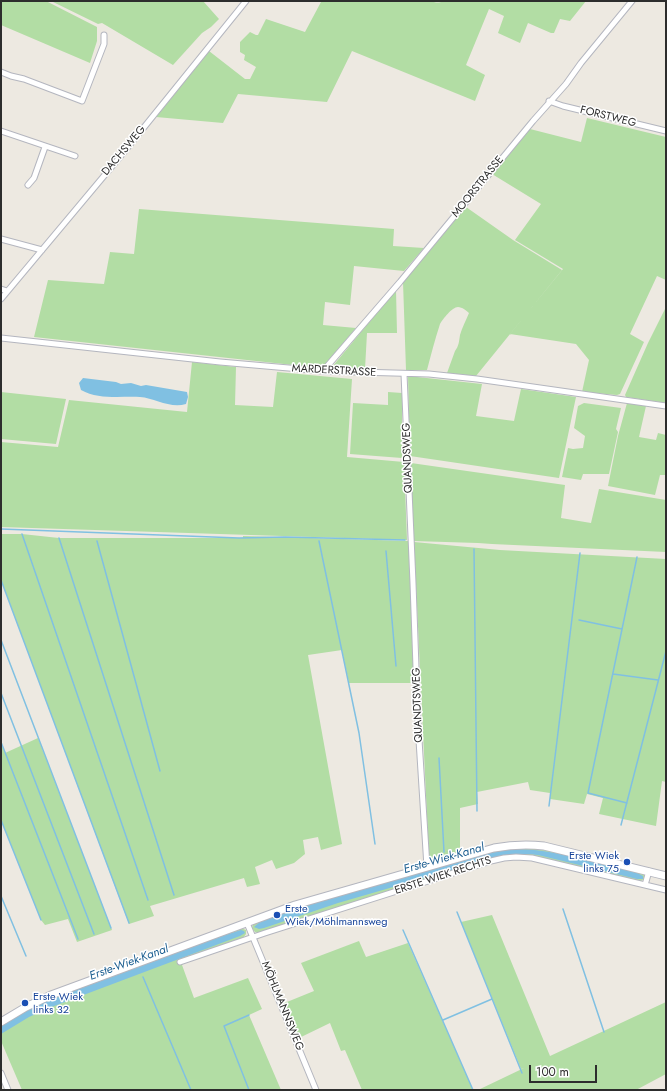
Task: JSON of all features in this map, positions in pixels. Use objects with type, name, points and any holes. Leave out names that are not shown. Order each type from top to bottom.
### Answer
[{"type":"street","name":"DACHSWEG","points":[[1,299],[124,152],[246,1]]},
{"type":"street","name":"MOORSTRASSE","points":[[323,371],[400,282],[549,101],[566,84],[632,1]]},
{"type":"street","points":[[1,72],[82,101],[104,44],[104,35]]},
{"type":"street","name":"FORSTWEG","points":[[549,101],[570,108],[666,131]]},
{"type":"street","points":[[1,131],[75,156]]},
{"type":"street","points":[[28,185],[34,178],[46,146]]},
{"type":"street","points":[[1,239],[42,250]]},
{"type":"street","points":[[1,289],[7,291]]},
{"type":"street","name":"MARDERSTRASSE","points":[[1,338],[220,362],[323,371],[429,374],[477,379],[666,406]]},
{"type":"street","name":"QUANDSWEG","points":[[404,374],[412,543]]},
{"type":"street","name":"QUANDTSWEG","points":[[412,543],[418,724],[427,867]]},
{"type":"street","points":[[1,1022],[26,1007],[51,995],[295,905],[494,848],[529,845],[544,846],[666,876]]},
{"type":"street","name":"ERSTE WIEK RECHTS","points":[[180,962],[504,858],[516,857],[542,859],[666,890]]},
{"type":"street","points":[[645,885],[649,871]]},
{"type":"street","name":"MÖHLMANNSWEG","points":[[247,923],[316,1090]]},
{"type":"street","points":[[1,1073],[8,1090]]},
{"type":"green space","points":[[1,1],[46,1],[97,27],[97,41],[90,63],[1,25]]},
{"type":"green space","points":[[51,1],[203,1],[219,19],[202,33],[173,65],[102,23],[98,24]]},
{"type":"green space","points":[[319,1],[586,1],[570,21],[560,19],[554,33],[528,23],[520,43],[498,33],[504,16],[489,9],[466,65],[485,75],[475,101],[352,51],[327,102],[238,94],[223,123],[156,117],[209,51],[245,79],[250,79],[256,67],[244,60],[245,55],[240,52],[240,42],[250,32],[258,35],[266,19],[305,32],[321,2]]},
{"type":"green space","points":[[587,118],[666,137],[666,280],[657,276],[630,334],[644,342],[620,394],[617,395],[582,392],[589,360],[576,344],[510,334],[563,269],[515,240],[541,204],[492,174],[530,129],[581,142]]},
{"type":"green space","points":[[466,207],[513,240],[562,270],[476,376],[447,373],[469,313],[463,308],[458,307],[450,311],[440,324],[427,370],[406,370],[403,282]]},
{"type":"green space","points":[[139,209],[394,229],[393,246],[424,248],[404,271],[354,266],[350,305],[325,302],[323,325],[356,328],[321,368],[34,337],[48,280],[104,284],[110,252],[134,254]]},
{"type":"green space","points":[[396,290],[397,333],[367,333],[365,369],[332,367]]},
{"type":"green space","points":[[666,307],[666,403],[626,397],[625,395],[648,343]]},
{"type":"green space","points":[[192,362],[236,367],[235,405],[273,407],[277,372],[352,379],[347,457],[404,462],[407,540],[1,527],[1,442],[58,447],[69,400],[187,412]]},
{"type":"green space","points":[[408,376],[482,384],[476,416],[514,421],[521,389],[576,397],[559,478],[410,456]]},
{"type":"green space","points":[[1,392],[66,399],[56,444],[1,439]]},
{"type":"green space","points":[[388,392],[402,393],[402,458],[350,454],[353,403],[388,405]]},
{"type":"green space","points":[[584,403],[621,408],[616,429],[618,432],[609,474],[583,474],[581,480],[562,477],[568,448],[583,448],[585,436],[574,428],[578,406]]},
{"type":"green space","points":[[627,403],[646,406],[639,437],[656,440],[658,433],[666,435],[666,475],[660,475],[655,495],[608,486],[618,436]]},
{"type":"green space","points":[[411,463],[565,485],[561,518],[591,523],[599,489],[666,500],[666,552],[413,541]]},
{"type":"green space","points":[[1,534],[22,534],[59,538],[243,538],[243,536],[409,541],[414,683],[349,683],[342,650],[308,655],[342,844],[321,850],[318,837],[303,840],[305,854],[294,863],[276,869],[272,860],[255,867],[260,884],[247,887],[244,878],[150,906],[154,916],[129,924],[1,580]]},
{"type":"green space","points":[[414,542],[500,550],[666,559],[666,782],[662,781],[656,826],[599,814],[603,798],[587,794],[584,804],[550,799],[550,793],[530,790],[528,782],[477,792],[478,804],[460,808],[460,852],[429,859]]},
{"type":"green space","points":[[38,738],[112,930],[77,942],[68,919],[45,925],[41,920],[1,820],[1,742],[5,753]]},
{"type":"green space","points":[[538,847],[644,874],[644,879],[638,881],[540,858],[493,859],[259,933],[255,932],[252,928],[253,924],[281,912],[496,850]]},
{"type":"green space","points":[[492,915],[550,1056],[666,1002],[666,1074],[636,1090],[478,1090],[524,1068],[521,1069],[461,922]]},
{"type":"green space","points":[[241,928],[246,930],[246,934],[243,938],[181,960],[182,965],[194,998],[248,978],[262,1009],[249,1015],[281,1090],[22,1090],[1,1041],[1,1024],[26,1009],[27,1011],[27,1009],[47,999]]},
{"type":"green space","points":[[359,941],[366,957],[408,943],[473,1090],[362,1090],[345,1050],[341,1051],[330,1023],[297,1039],[282,1004],[314,991],[301,963]]},
{"type":"water","points":[[83,378],[121,384],[131,383],[141,386],[146,385],[187,392],[188,397],[186,404],[174,405],[140,397],[110,397],[95,395],[81,390],[79,383]]},
{"type":"water","points":[[513,849],[544,851],[575,857],[637,873],[643,876],[643,879],[637,879],[538,855],[505,855],[338,903],[264,928],[259,929],[254,927],[260,922],[304,906],[490,853]]},
{"type":"water","points":[[241,930],[245,933],[240,936],[49,1008],[29,1017],[1,1034],[1,1026],[28,1010],[49,1000]]},
{"type":"waterway","points":[[1,529],[239,538],[285,537],[405,540]]},
{"type":"waterway","points":[[22,534],[148,900]]},
{"type":"waterway","points":[[59,538],[174,895]]},
{"type":"waterway","points":[[97,541],[160,771]]},
{"type":"waterway","points":[[319,541],[359,733],[375,844]]},
{"type":"waterway","points":[[474,549],[477,811]]},
{"type":"waterway","points":[[386,551],[396,666]]},
{"type":"waterway","points":[[549,806],[580,553]]},
{"type":"waterway","points":[[627,803],[588,793],[637,557]]},
{"type":"waterway","points":[[1,580],[129,923]]},
{"type":"waterway","points":[[579,620],[622,629]]},
{"type":"waterway","points":[[1,640],[111,928]]},
{"type":"waterway","points":[[621,825],[666,651]]},
{"type":"waterway","points":[[613,674],[658,680]]},
{"type":"waterway","points":[[1,693],[94,934]]},
{"type":"waterway","points":[[1,742],[78,939]]},
{"type":"waterway","name":"Erste-Wiek-Kanal","points":[[439,758],[444,852]]},
{"type":"waterway","points":[[1,820],[41,920]]},
{"type":"waterway","points":[[1,896],[26,956]]},
{"type":"waterway","points":[[563,909],[604,1032]]},
{"type":"waterway","points":[[457,912],[522,1073]]},
{"type":"waterway","points":[[403,930],[473,1090]]},
{"type":"waterway","points":[[143,977],[191,1090]]},
{"type":"waterway","points":[[443,1020],[492,999]]},
{"type":"waterway","points":[[249,1015],[224,1026],[249,1090]]},
{"type":"place","name":"Erste Wiek links 75","points":[[627,862]]},
{"type":"place","name":"Erste Wiek/Möhlmannsweg","points":[[277,915]]},
{"type":"place","name":"Erste Wiek links 32","points":[[25,1003]]}]
